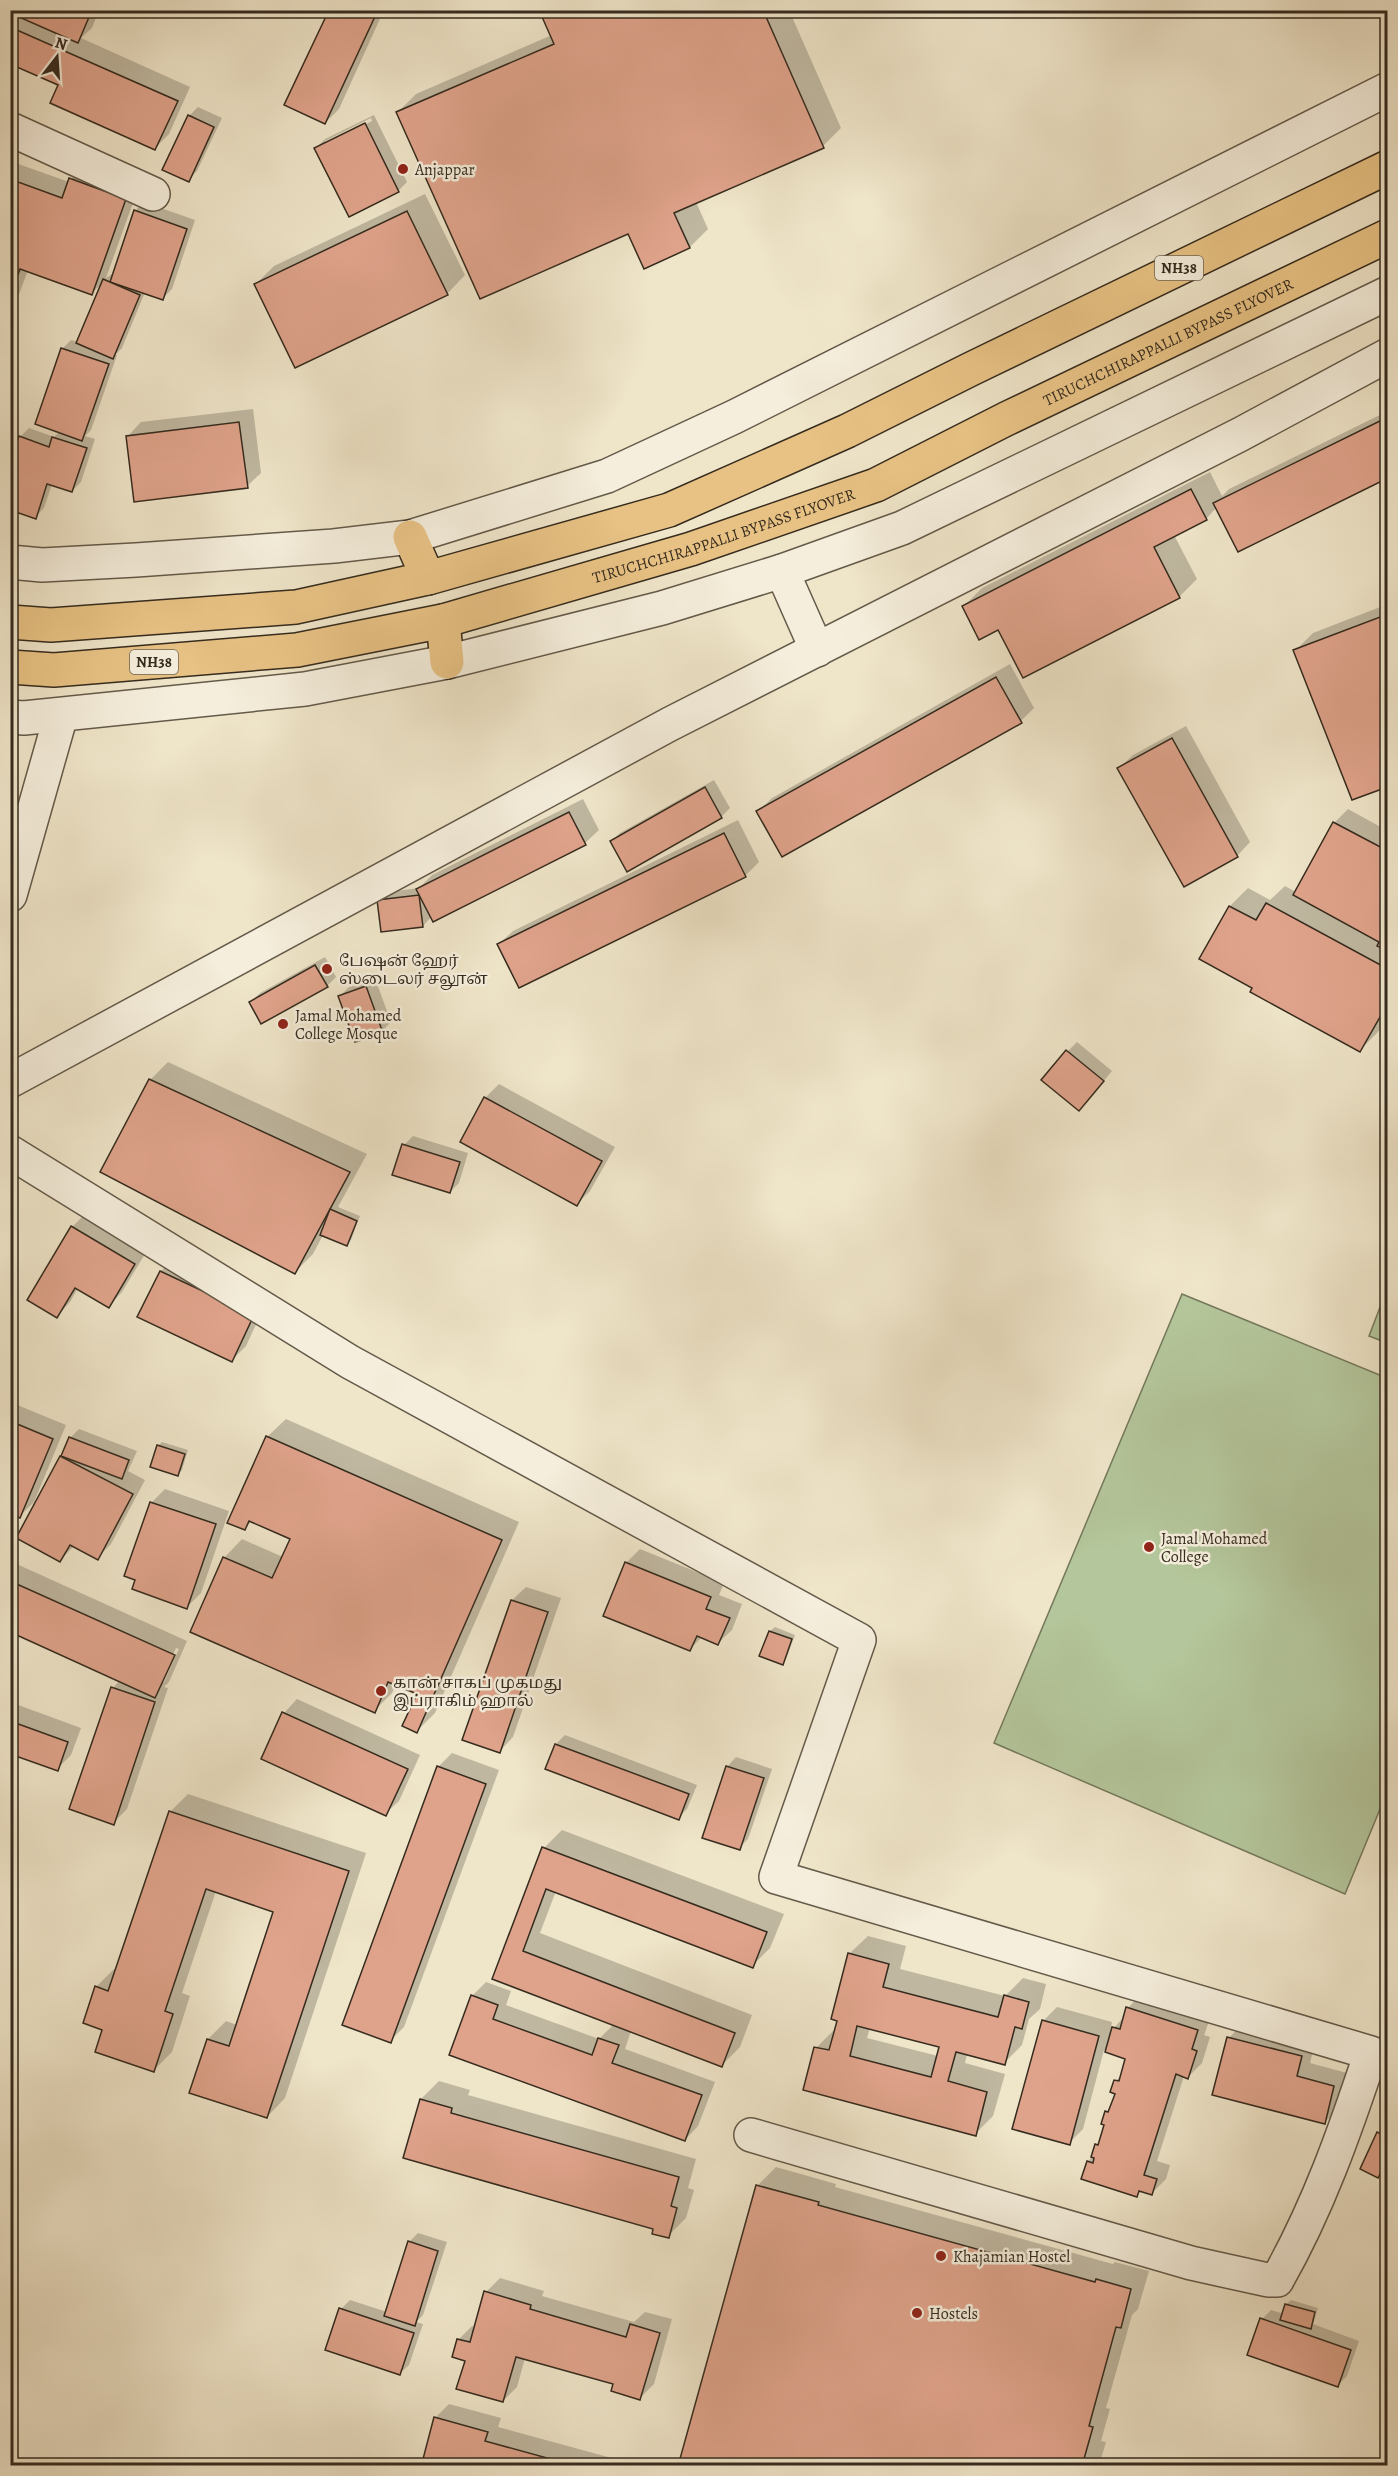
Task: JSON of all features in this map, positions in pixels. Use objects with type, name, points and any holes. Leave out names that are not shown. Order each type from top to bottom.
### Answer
[{"type":"highway","name":"NH38","points":[[10,622],[51,625],[296,608],[428,578],[669,510],[847,431],[1388,167]]},
{"type":"highway","name":"TIRUCHCHIRAPPALLI BYPASS FLYOVER","points":[[10,667],[54,670],[297,650],[443,621],[691,549],[876,484],[1006,418],[1388,236]]},
{"type":"highway","points":[[410,537],[428,578]]},
{"type":"highway","points":[[443,621],[447,662]]},
{"type":"street","points":[[10,562],[42,565],[136,560],[334,546],[410,537],[607,476],[734,417],[1388,89]]},
{"type":"street","points":[[10,129],[153,194]]},
{"type":"street","points":[[10,717],[61,715],[305,689],[447,662],[662,608],[782,572],[902,528],[1388,292]]},
{"type":"street","points":[[10,1081],[670,724],[1241,435],[1388,355]]},
{"type":"street","points":[[782,572],[817,650]]},
{"type":"street","points":[[10,895],[61,715]]},
{"type":"street","points":[[10,1152],[350,1362],[859,1640],[776,1877],[1371,2053],[1340,2148],[1298,2244],[1277,2280],[1191,2263],[751,2135]]},
{"type":"green space","points":[[1387,1289],[1387,1343],[1369,1336]]},
{"type":"green space","points":[[1182,1294],[1387,1378],[1387,1792],[1345,1894],[994,1743]]},
{"type":"building","points":[[10,10],[92,10],[78,43],[10,13]]},
{"type":"building","points":[[329,10],[378,10],[325,124],[284,105]]},
{"type":"building","points":[[539,10],[599,10],[601,17],[615,10],[763,10],[824,148],[674,213],[690,248],[644,269],[628,234],[480,299],[396,112],[554,44]]},
{"type":"building","points":[[10,27],[178,101],[155,150],[50,103],[58,85],[10,64]]},
{"type":"building","points":[[188,115],[214,127],[189,182],[162,170]]},
{"type":"building","points":[[365,123],[399,192],[349,217],[314,148]]},
{"type":"building","points":[[69,178],[126,199],[92,295],[20,269],[10,297],[10,179],[62,198]]},
{"type":"building","points":[[134,210],[187,229],[163,300],[110,282]]},
{"type":"building","points":[[407,211],[448,295],[295,368],[254,284]]},
{"type":"building","points":[[103,279],[140,295],[113,359],[76,343]]},
{"type":"building","points":[[61,348],[109,364],[82,441],[35,424]]},
{"type":"building","points":[[1388,417],[1388,478],[1238,552],[1213,503]]},
{"type":"building","points":[[239,422],[248,488],[134,502],[126,436]]},
{"type":"building","points":[[19,436],[49,447],[52,437],[87,448],[72,492],[47,484],[36,519],[10,510],[10,461]]},
{"type":"building","points":[[1191,489],[1207,520],[1154,547],[1180,598],[1023,678],[998,630],[979,640],[962,606]]},
{"type":"building","points":[[1388,614],[1388,803],[1382,789],[1352,800],[1293,650]]},
{"type":"building","points":[[996,677],[1022,723],[782,857],[756,811]]},
{"type":"building","points":[[1172,738],[1238,857],[1184,887],[1117,768]]},
{"type":"building","points":[[705,787],[722,818],[627,872],[610,841]]},
{"type":"building","points":[[569,812],[586,845],[433,922],[416,889]]},
{"type":"building","points":[[1333,822],[1388,851],[1388,951],[1377,946],[1379,942],[1293,895]]},
{"type":"building","points":[[724,833],[746,877],[519,988],[497,944]]},
{"type":"building","points":[[419,895],[423,927],[381,932],[377,900]]},
{"type":"building","points":[[1266,903],[1388,969],[1388,1003],[1360,1052],[1250,992],[1252,988],[1199,959],[1229,906],[1256,920]]},
{"type":"building","points":[[315,965],[328,987],[261,1024],[249,1002]]},
{"type":"building","points":[[366,986],[383,1033],[355,1042],[338,996]]},
{"type":"building","points":[[1066,1050],[1104,1081],[1079,1111],[1041,1080]]},
{"type":"building","points":[[149,1079],[350,1172],[295,1274],[100,1172]]},
{"type":"building","points":[[484,1097],[602,1161],[577,1206],[460,1142]]},
{"type":"building","points":[[402,1144],[460,1162],[450,1193],[392,1175]]},
{"type":"building","points":[[330,1209],[357,1221],[347,1246],[320,1235]]},
{"type":"building","points":[[71,1226],[135,1264],[109,1308],[75,1288],[57,1318],[27,1300]]},
{"type":"building","points":[[160,1271],[254,1315],[232,1362],[137,1317]]},
{"type":"building","points":[[10,1421],[53,1439],[20,1518],[10,1514]]},
{"type":"building","points":[[266,1436],[502,1540],[417,1733],[402,1726],[417,1694],[388,1682],[375,1713],[190,1632],[223,1557],[272,1578],[290,1539],[249,1521],[245,1530],[227,1523]]},
{"type":"building","points":[[69,1437],[129,1460],[122,1479],[61,1456]]},
{"type":"building","points":[[157,1445],[185,1454],[178,1476],[150,1467]]},
{"type":"building","points":[[60,1456],[133,1494],[98,1560],[70,1545],[60,1562],[16,1538]]},
{"type":"building","points":[[150,1502],[216,1524],[187,1609],[132,1589],[135,1580],[124,1576]]},
{"type":"building","points":[[625,1562],[711,1597],[706,1609],[730,1618],[718,1645],[697,1636],[690,1651],[603,1616]]},
{"type":"building","points":[[10,1581],[175,1655],[155,1698],[10,1632]]},
{"type":"building","points":[[511,1600],[548,1612],[500,1753],[462,1740]]},
{"type":"building","points":[[769,1631],[792,1639],[783,1665],[759,1656]]},
{"type":"building","points":[[111,1687],[155,1702],[114,1825],[69,1809]]},
{"type":"building","points":[[282,1712],[408,1769],[386,1816],[261,1759]]},
{"type":"building","points":[[10,1721],[68,1742],[58,1771],[10,1754]]},
{"type":"building","points":[[555,1744],[689,1794],[679,1820],[545,1769]]},
{"type":"building","points":[[437,1766],[486,1784],[391,2043],[342,2025]]},
{"type":"building","points":[[726,1766],[764,1778],[740,1850],[702,1838]]},
{"type":"building","points":[[169,1811],[349,1871],[267,2118],[189,2093],[207,2039],[229,2046],[273,1912],[206,1889],[165,2011],[173,2014],[154,2072],[95,2052],[102,2030],[83,2023],[95,1986],[108,1991]]},
{"type":"building","points":[[542,1847],[767,1932],[753,1968],[546,1889],[523,1951],[735,2033],[722,2067],[492,1979]]},
{"type":"building","points":[[848,1953],[889,1964],[883,1987],[998,2017],[1004,1995],[1029,2002],[1022,2029],[1015,2027],[1005,2065],[956,2052],[948,2081],[987,2092],[976,2136],[803,2090],[814,2047],[829,2050],[837,2021],[831,2019]],"holes":[[[857,2026],[939,2047],[931,2077],[850,2056]]]},
{"type":"building","points":[[471,1995],[498,2005],[493,2019],[592,2055],[598,2038],[619,2045],[612,2063],[702,2095],[685,2141],[449,2055]]},
{"type":"building","points":[[1126,2007],[1198,2030],[1192,2049],[1197,2051],[1188,2079],[1176,2074],[1144,2175],[1157,2179],[1152,2195],[1139,2191],[1137,2197],[1081,2179],[1087,2161],[1093,2163],[1094,2158],[1091,2157],[1095,2144],[1098,2145],[1104,2125],[1101,2124],[1105,2111],[1108,2112],[1115,2094],[1110,2092],[1114,2080],[1119,2081],[1125,2059],[1105,2052],[1112,2027],[1120,2029]]},
{"type":"building","points":[[1042,2020],[1099,2036],[1070,2145],[1012,2129]]},
{"type":"building","points":[[1227,2037],[1302,2056],[1297,2076],[1334,2086],[1325,2124],[1212,2095]]},
{"type":"building","points":[[420,2099],[452,2108],[451,2113],[679,2177],[671,2206],[677,2208],[669,2238],[652,2234],[653,2229],[403,2158]]},
{"type":"building","points":[[1377,2132],[1388,2137],[1388,2158],[1378,2178],[1360,2169]]},
{"type":"building","points":[[756,2185],[819,2202],[818,2205],[1095,2282],[1096,2279],[1131,2289],[1121,2328],[1116,2327],[1089,2426],[1093,2427],[1084,2459],[1088,2459],[1087,2466],[678,2466]]},
{"type":"building","points":[[408,2241],[438,2251],[415,2326],[384,2316]]},
{"type":"building","points":[[484,2291],[531,2305],[530,2309],[626,2337],[630,2324],[660,2333],[640,2400],[611,2391],[613,2384],[516,2357],[503,2402],[456,2389],[465,2361],[452,2357],[457,2339],[470,2342]]},
{"type":"building","points":[[1285,2304],[1315,2312],[1311,2329],[1280,2320]]},
{"type":"building","points":[[339,2308],[414,2333],[400,2375],[325,2350]]},
{"type":"building","points":[[1260,2318],[1351,2350],[1338,2387],[1247,2355]]},
{"type":"building","points":[[434,2417],[488,2432],[485,2441],[576,2466],[428,2466],[429,2461],[423,2459]]},
{"type":"place","name":"Anjappar","points":[[403,169]]},
{"type":"place","name":"பேஷன் ஹேர் ஸ்டைலர் சலூன்","points":[[327,969]]},
{"type":"place","name":"Jamal Mohamed College Mosque","points":[[283,1024]]},
{"type":"place","name":"Jamal Mohamed College","points":[[1149,1547]]},
{"type":"place","name":"கான் சாகப் முகமது இப்ராகிம் ஹால்","points":[[381,1691]]},
{"type":"place","name":"Khajamian Hostel","points":[[941,2256]]},
{"type":"place","name":"Hostels","points":[[917,2313]]}]
